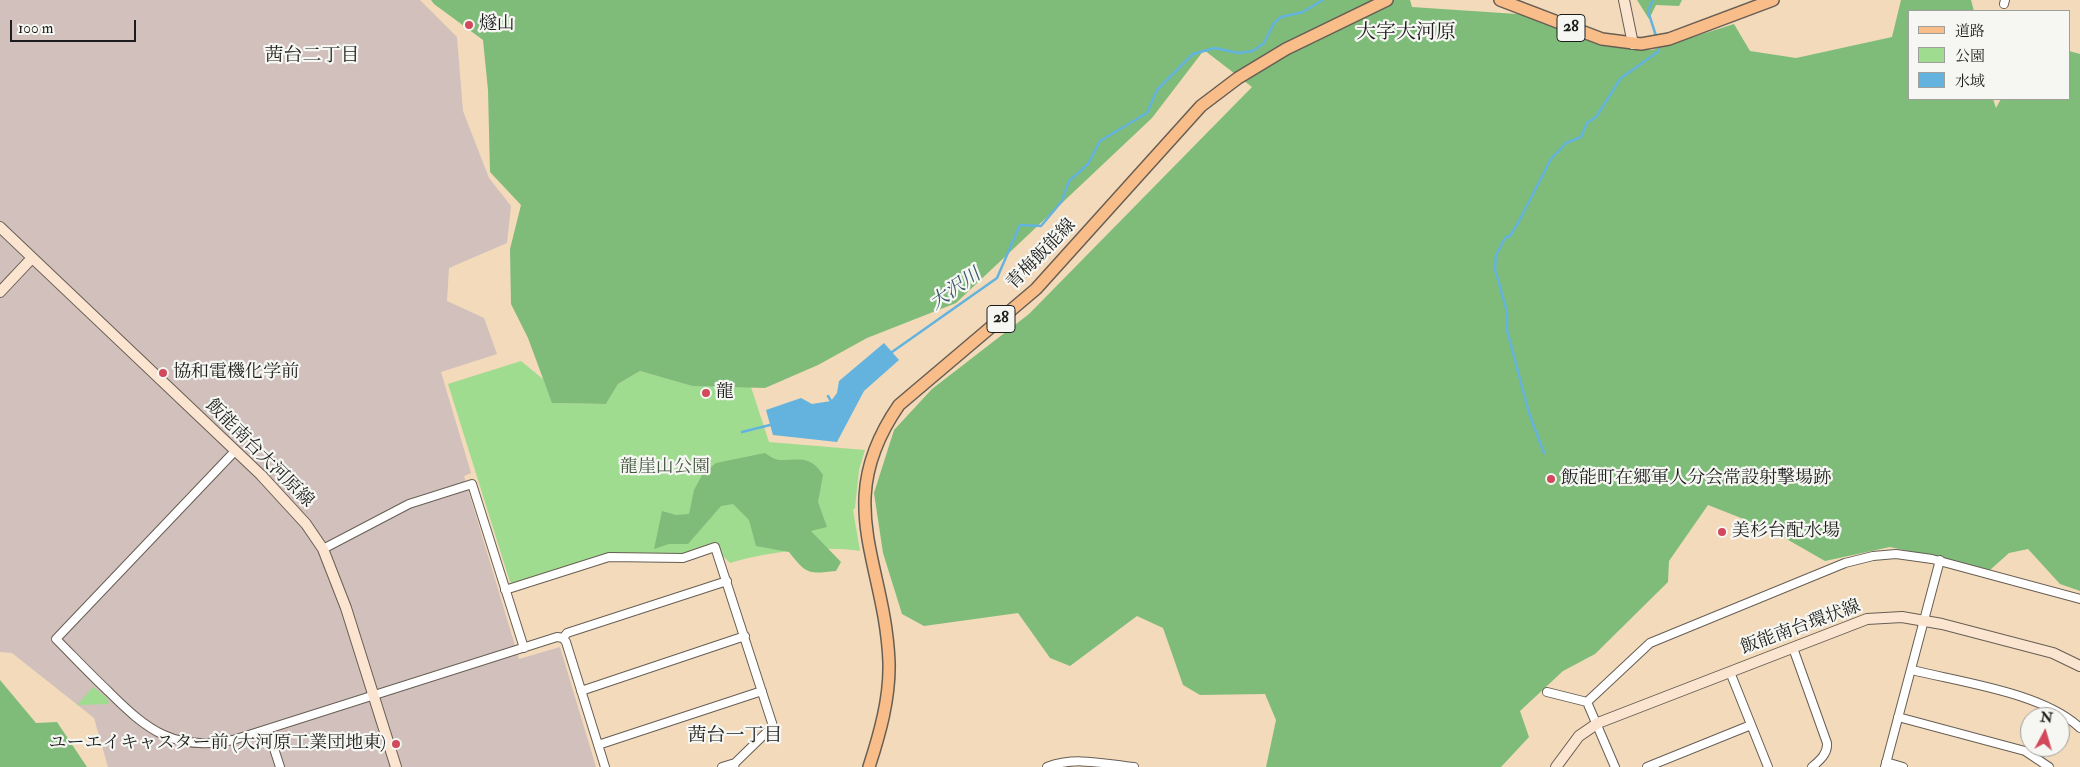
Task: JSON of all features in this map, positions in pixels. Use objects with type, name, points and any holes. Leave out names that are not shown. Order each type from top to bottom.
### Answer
[{"type":"main road","name":"青梅飯能線","points":[[869,767],[886,706],[889,664],[887,638],[873,571],[864,501],[868,468],[887,422],[899,405],[1043,282],[1201,106],[1238,78],[1286,49],[1387,0]]},
{"type":"main road","name":"28","points":[[1500,0],[1602,39],[1633,44],[1669,39],[1773,0]]},
{"type":"street","points":[[1624,0],[1633,44]]},
{"type":"street","name":"飯能南台大河原線","points":[[0,227],[235,451],[306,524],[323,549],[346,608],[396,767]]},
{"type":"street","points":[[0,292],[32,258]]},
{"type":"street","points":[[235,451],[56,639],[141,724],[177,741],[199,745],[232,740],[557,637],[563,638],[566,642],[605,767]]},
{"type":"street","points":[[323,549],[410,504],[472,484],[524,648]]},
{"type":"street","points":[[505,590],[610,558],[683,558],[715,547],[773,726],[735,765],[722,767]]},
{"type":"street","points":[[1587,702],[1650,643],[1837,567],[1873,556],[1896,554],[1940,560],[2080,599]]},
{"type":"street","points":[[1903,767],[1885,765],[1940,560]]},
{"type":"street","points":[[563,638],[567,632],[727,581]]},
{"type":"street","name":"飯能南台環状線","points":[[1556,767],[1579,736],[1598,723],[1867,619],[1902,617],[1924,620],[2053,654],[2080,666]]},
{"type":"street","points":[[581,691],[745,636]]},
{"type":"street","points":[[1793,648],[1828,744],[1828,749],[1812,767]]},
{"type":"street","points":[[1912,670],[2012,694],[2052,708],[2080,728]]},
{"type":"street","points":[[1730,672],[1768,767]]},
{"type":"street","points":[[598,745],[762,691]]},
{"type":"street","points":[[1547,692],[1587,702],[1598,723],[1615,767]]},
{"type":"street","points":[[1898,717],[2025,751],[2049,767]]},
{"type":"street","points":[[1648,767],[1751,725]]},
{"type":"street","points":[[268,730],[280,767]]},
{"type":"street","points":[[1047,767],[1059,762],[1078,761],[1134,767]]},
{"type":"shaded area","points":[[0,0],[420,0],[457,37],[463,111],[489,178],[511,206],[507,243],[449,268],[447,301],[484,318],[497,354],[441,372],[471,473],[464,476],[519,659],[560,647],[596,767],[108,767],[94,718],[12,653],[0,652]]},
{"type":"green space","points":[[431,0],[1410,0],[1412,7],[1532,15],[1603,46],[1652,50],[1734,24],[1750,51],[1796,58],[1892,37],[1901,0],[1971,0],[1974,10],[1908,10],[1908,100],[1993,100],[1996,108],[2000,100],[2070,100],[2070,51],[2080,54],[2080,591],[2060,584],[2028,549],[2009,553],[1990,570],[1890,547],[1825,561],[1769,529],[1708,505],[1669,561],[1668,582],[1595,654],[1563,671],[1520,711],[1529,737],[1501,767],[1266,767],[1276,720],[1265,694],[1200,695],[1183,685],[1163,628],[1137,616],[1070,666],[1050,658],[1018,613],[924,626],[902,614],[883,553],[874,493],[894,430],[932,389],[1029,314],[1252,87],[1204,50],[1152,118],[956,303],[867,338],[818,365],[765,388],[692,386],[640,371],[618,384],[606,404],[552,403],[528,338],[511,304],[510,249],[521,205],[490,172],[488,90],[483,40]]},
{"type":"green space","points":[[1637,0],[1682,0],[1679,6],[1656,5],[1649,19]]},
{"type":"green space","name":"龍崖山公園","points":[[521,361],[543,379],[553,403],[606,404],[618,384],[640,371],[692,386],[751,387],[769,442],[865,450],[859,470],[855,508],[853,510],[860,551],[812,549],[777,553],[730,563],[723,556],[717,543],[680,554],[608,554],[514,584],[510,582],[448,384]]},
{"type":"green space","points":[[765,453],[778,460],[799,459],[809,461],[823,475],[818,502],[827,527],[811,531],[841,562],[836,571],[820,573],[809,571],[800,565],[789,552],[756,546],[749,520],[733,504],[721,506],[688,544],[669,544],[654,549],[662,511],[676,515],[689,514],[694,490],[702,475],[716,463]]},
{"type":"green space","points":[[0,680],[36,723],[57,722],[87,767],[0,767]]},
{"type":"green space","points":[[93,687],[107,698],[109,704],[77,705]]},
{"type":"water","points":[[884,343],[899,360],[864,391],[837,442],[773,435],[766,410],[801,398],[812,404],[831,401],[837,393],[839,381]]},
{"type":"waterway","name":"大沢川","points":[[892,352],[997,278],[1020,225],[1041,226],[1062,201],[1069,181],[1088,164],[1100,141],[1147,113],[1157,90],[1193,54],[1215,48],[1238,53],[1253,51],[1264,43],[1274,23],[1281,17],[1303,12],[1323,0]]},
{"type":"waterway","points":[[1653,0],[1648,11],[1657,39]]},
{"type":"waterway","points":[[1544,453],[1529,413],[1507,330],[1507,312],[1495,269],[1496,255],[1505,238],[1510,236],[1518,223],[1551,159],[1566,143],[1581,137],[1587,123],[1596,117],[1621,78],[1659,51],[1658,44]]},
{"type":"waterway","points":[[828,396],[831,401]]},
{"type":"waterway","points":[[742,432],[770,425]]},
{"type":"place","name":"燧山","points":[[469,25]]},
{"type":"place","name":"協和電機化学前","points":[[163,373]]},
{"type":"place","name":"龍","points":[[706,393]]},
{"type":"place","name":"飯能町在郷軍人分会常設射撃場跡","points":[[1551,479]]},
{"type":"place","name":"美杉台配水場","points":[[1722,532]]},
{"type":"place","name":"ユーエイキャスター前 (大河原工業団地東)","points":[[396,744]]},
{"type":"district","name":"大字大河原","points":[[1406,34]]},
{"type":"district","name":"茜台二丁目","points":[[312,57]]},
{"type":"district","name":"茜台一丁目","points":[[735,737]]}]
